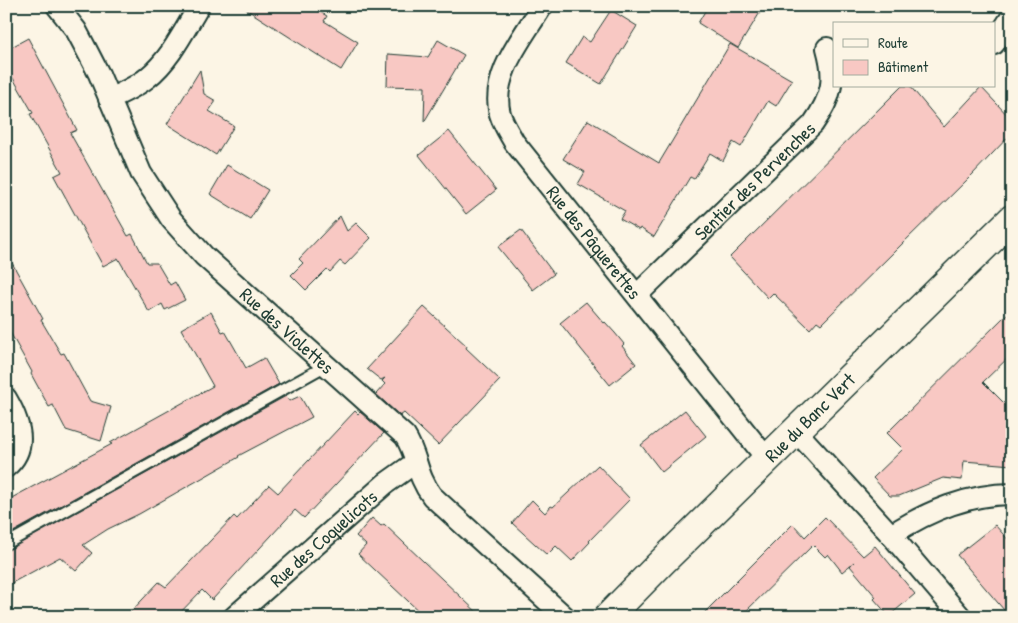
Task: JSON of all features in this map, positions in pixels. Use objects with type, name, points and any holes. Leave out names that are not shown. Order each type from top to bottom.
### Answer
[{"type":"street","name":"Rue des Violettes","points":[[57,6],[76,30],[84,45],[110,99],[140,173],[171,219],[204,256],[405,436],[412,450],[421,480],[439,503],[566,617]]},
{"type":"street","points":[[110,99],[132,88],[154,72],[168,56],[199,6]]},
{"type":"street","name":"Rue des Pâquerettes","points":[[542,6],[500,78],[500,114],[514,142],[767,459]]},
{"type":"street","points":[[996,41],[1012,16]]},
{"type":"street","name":"Sentier des Pervenches","points":[[637,296],[813,124],[830,92],[833,71],[827,48]]},
{"type":"street","name":"Rue du Banc Vert","points":[[608,617],[1012,219]]},
{"type":"street","points":[[6,398],[14,413],[20,434],[18,452],[6,467]]},
{"type":"street","points":[[796,431],[891,535],[961,617]]},
{"type":"street","name":"Rue des Coquelicots","points":[[234,617],[385,484],[416,462]]},
{"type":"street","points":[[891,535],[923,516],[954,505],[991,496],[1012,494]]},
{"type":"lane","points":[[6,544],[327,365]]},
{"type":"building","points":[[241,6],[310,6],[327,16],[324,21],[358,42],[341,70]]},
{"type":"building","points":[[708,6],[764,6],[738,48],[698,23]]},
{"type":"building","points":[[611,10],[637,26],[601,84],[566,63],[582,37],[590,42]]},
{"type":"building","points":[[28,38],[77,130],[70,133],[128,236],[132,234],[147,263],[157,263],[170,285],[175,282],[185,300],[165,310],[162,304],[149,312],[118,258],[103,266],[54,176],[62,172],[30,114],[33,113],[6,66],[6,50]]},
{"type":"building","points":[[438,40],[464,55],[424,122],[425,87],[387,86],[388,54],[428,57]]},
{"type":"building","points":[[730,44],[792,80],[776,106],[768,101],[741,147],[733,142],[723,161],[710,153],[694,179],[690,177],[654,237],[620,219],[625,211],[578,184],[585,172],[563,159],[588,120],[659,163]]},
{"type":"building","points":[[200,70],[204,94],[216,101],[209,111],[234,126],[216,155],[167,124]]},
{"type":"building","points":[[900,88],[912,88],[944,127],[980,88],[1012,120],[1012,133],[821,324],[817,321],[810,329],[773,293],[768,298],[730,257]]},
{"type":"building","points":[[449,131],[496,190],[466,214],[419,155]]},
{"type":"building","points":[[227,165],[268,190],[250,219],[210,194]]},
{"type":"building","points":[[340,216],[347,231],[356,223],[371,238],[345,265],[340,261],[330,272],[327,269],[306,290],[291,275],[303,263],[299,259]]},
{"type":"building","points":[[521,230],[554,274],[533,290],[498,247]]},
{"type":"building","points":[[6,252],[43,319],[41,320],[61,354],[64,353],[90,401],[111,407],[101,441],[66,430],[53,405],[49,407],[6,325]]},
{"type":"building","points":[[586,302],[624,344],[622,346],[636,364],[610,385],[560,323]]},
{"type":"building","points":[[424,307],[467,346],[466,348],[500,380],[438,445],[404,413],[400,416],[376,394],[385,384],[382,381],[385,378],[381,380],[367,369]]},
{"type":"building","points":[[1012,309],[1012,354],[983,382],[1012,411],[1012,465],[964,461],[962,480],[943,478],[899,496],[890,496],[873,478],[903,449],[887,433]]},
{"type":"building","points":[[211,312],[222,332],[225,331],[246,368],[264,358],[279,384],[6,536],[6,501],[112,444],[110,443],[213,386],[181,329]]},
{"type":"building","points":[[286,396],[289,401],[300,396],[312,417],[238,456],[83,545],[92,553],[76,571],[60,557],[6,586],[6,551]]},
{"type":"building","points":[[685,410],[706,436],[662,472],[641,445]]},
{"type":"building","points":[[355,411],[358,414],[360,412],[384,433],[304,518],[295,510],[212,600],[202,590],[176,617],[126,617],[159,582],[166,587],[234,516],[237,519],[269,485],[278,493]]},
{"type":"building","points":[[598,465],[630,499],[572,561],[556,546],[547,555],[512,523],[532,500],[545,513]]},
{"type":"building","points":[[825,517],[863,556],[875,546],[915,594],[889,616],[850,566],[854,562],[842,572],[828,554],[825,557],[813,545],[740,617],[700,617],[793,524],[805,537]]},
{"type":"building","points":[[372,518],[381,526],[384,524],[482,617],[425,617],[358,554],[366,545],[356,536]]},
{"type":"building","points":[[995,525],[1012,544],[1012,617],[957,555]]}]
